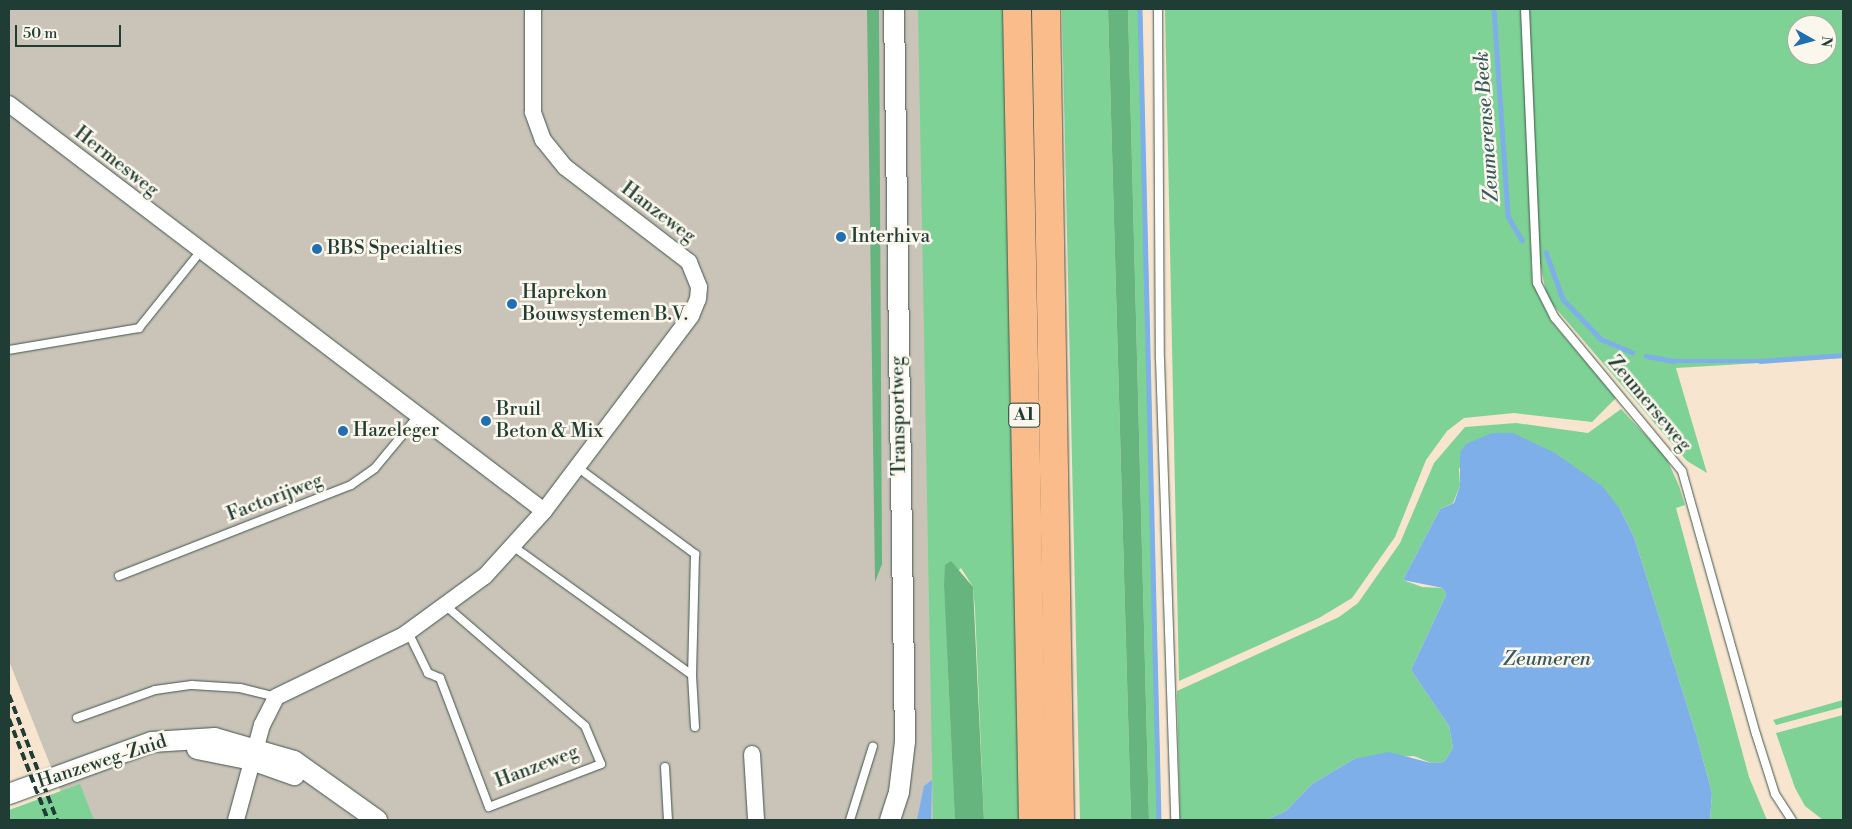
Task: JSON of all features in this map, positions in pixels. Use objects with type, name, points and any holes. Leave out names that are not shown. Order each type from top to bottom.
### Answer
[{"type":"highway","name":"A1","points":[[1017,9],[1033,820]]},
{"type":"highway","name":"A1","points":[[1046,9],[1060,820]]},
{"type":"street","name":"Hanzeweg","points":[[276,697],[408,632],[446,606],[514,547],[544,511],[691,316],[699,288],[689,262],[565,167],[543,140],[533,112],[533,9]]},
{"type":"street","name":"Transportweg","points":[[890,820],[899,792],[905,742],[894,9]]},
{"type":"street","name":"Transportweg","points":[[904,9],[916,752],[904,820]]},
{"type":"street","name":"Hermesweg","points":[[9,104],[200,252]]},
{"type":"street","points":[[200,252],[419,415],[544,511]]},
{"type":"street","points":[[236,820],[254,753],[276,697]]},
{"type":"street","name":"Hanzeweg-Zuid","points":[[9,794],[164,740],[215,738],[254,753]]},
{"type":"street","name":"Hanzeweg-Zuid","points":[[9,803],[153,752],[194,749],[254,753]]},
{"type":"street","points":[[254,753],[304,779],[363,820]]},
{"type":"street","points":[[254,753],[315,772],[377,820]]},
{"type":"street","points":[[752,754],[756,820]]},
{"type":"lane","points":[[1158,9],[1160,359],[1175,820]]},
{"type":"lane","name":"Zeumerseweg","points":[[1525,9],[1536,283],[1555,318],[1682,471],[1756,734],[1775,794],[1792,820]]},
{"type":"lane","points":[[9,350],[139,328],[200,252]]},
{"type":"lane","name":"Factorijweg","points":[[119,576],[352,485],[375,468],[419,415]]},
{"type":"lane","points":[[577,467],[695,554],[692,675],[695,727]]},
{"type":"lane","points":[[514,547],[692,675]]},
{"type":"lane","name":"Hanzeweg","points":[[408,632],[428,673],[440,678],[489,807],[601,764],[585,726],[446,606]]},
{"type":"lane","points":[[77,718],[155,690],[192,685],[240,688],[276,697]]},
{"type":"lane","points":[[850,820],[873,746]]},
{"type":"lane","points":[[665,767],[668,820]]},
{"type":"shaded area","points":[[9,9],[949,9],[961,820],[72,820],[9,661]]},
{"type":"green space","points":[[867,9],[879,9],[882,564],[875,582]]},
{"type":"green space","points":[[918,9],[1003,9],[1021,820],[984,820],[973,587],[961,568],[944,585],[955,820],[933,820]]},
{"type":"green space","points":[[1062,9],[1108,9],[1131,820],[1080,820]]},
{"type":"green space","points":[[1108,9],[1128,9],[1149,820],[1131,820]]},
{"type":"green space","points":[[1128,9],[1142,9],[1161,820],[1149,820]]},
{"type":"green space","points":[[1165,9],[1522,9],[1532,282],[1551,321],[1616,398],[1592,422],[1514,413],[1464,418],[1447,431],[1426,460],[1395,537],[1352,598],[1319,618],[1179,681]]},
{"type":"green space","points":[[1529,9],[1843,9],[1843,358],[1676,368],[1707,473],[1687,461],[1547,298],[1538,252]]},
{"type":"green space","points":[[1621,409],[1666,457],[1679,486],[1685,505],[1676,508],[1749,777],[1767,820],[1710,820],[1712,793],[1696,734],[1634,537],[1620,509],[1459,468],[1460,486],[1453,503],[1440,509],[1403,580],[1422,587],[1443,588],[1446,595],[1411,670],[1449,726],[1453,748],[1444,762],[1431,763],[1414,756],[1354,759],[1312,784],[1286,811],[1266,820],[1180,820],[1177,691],[1339,617],[1358,603],[1400,543],[1434,463],[1465,427],[1516,423],[1588,433]]},
{"type":"green space","points":[[951,561],[973,587],[984,820],[955,820],[944,585],[945,565]]},
{"type":"green space","points":[[1843,700],[1843,707],[1776,725],[1773,720]]},
{"type":"green space","points":[[1843,715],[1843,820],[1823,820],[1805,806],[1795,788],[1776,733]]},
{"type":"green space","points":[[80,784],[94,820],[9,820],[9,810]]},
{"type":"water","name":"Zeumeren","points":[[1492,433],[1513,433],[1555,453],[1602,486],[1620,509],[1634,537],[1696,734],[1712,793],[1710,820],[1266,820],[1286,811],[1312,784],[1354,759],[1389,752],[1431,763],[1444,762],[1453,748],[1449,726],[1411,670],[1446,595],[1443,588],[1403,580],[1440,509],[1454,503],[1460,486],[1460,452],[1466,444]]},
{"type":"water","points":[[932,780],[931,820],[917,820],[924,786]]},
{"type":"waterway","points":[[1140,9],[1159,820]]},
{"type":"waterway","name":"Zeumerense Beek","points":[[1494,9],[1508,216],[1522,240]]},
{"type":"waterway","name":"Zeumerense Beek","points":[[1546,252],[1563,299],[1601,339],[1632,352]]},
{"type":"waterway","name":"Zeumerense Beek","points":[[1646,356],[1674,361],[1760,361],[1843,355]]},
{"type":"railway","points":[[9,695],[57,820]]},
{"type":"railway","points":[[9,719],[48,820]]},
{"type":"place","name":"Interhiva","points":[[841,237]]},
{"type":"place","name":"BBS Specialties","points":[[317,249]]},
{"type":"place","name":"Haprekon Bouwsystemen B.V.","points":[[512,304]]},
{"type":"place","name":"Bruil Beton & Mix","points":[[486,421]]},
{"type":"place","name":"Hazeleger","points":[[343,431]]}]
